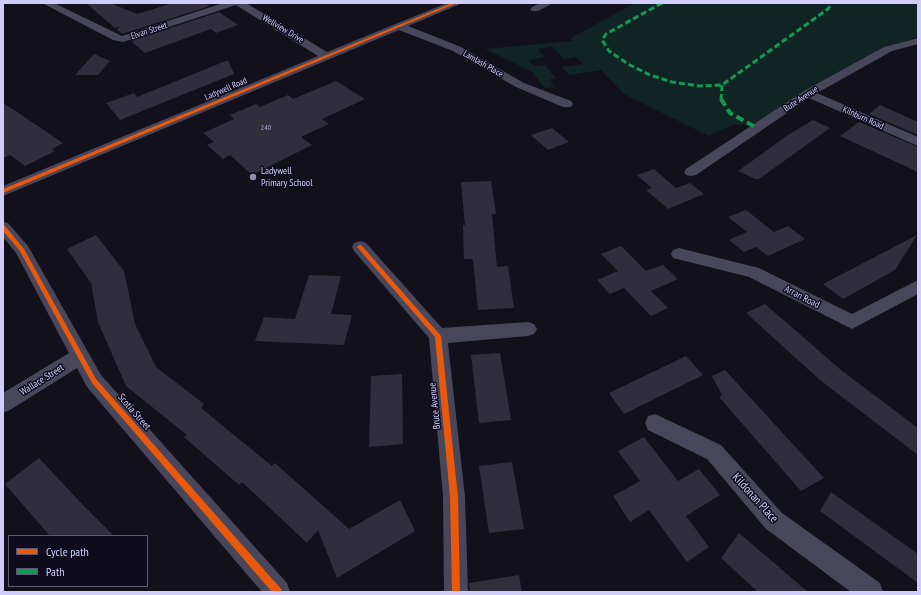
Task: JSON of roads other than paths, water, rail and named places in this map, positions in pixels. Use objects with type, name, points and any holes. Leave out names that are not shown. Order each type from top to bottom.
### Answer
[{"type":"street","name":"Elvan Street","points":[[47,3],[117,38],[123,39],[232,3]]},
{"type":"street","name":"Wellview Drive","points":[[240,3],[326,56]]},
{"type":"street","name":"Ladywell Road","points":[[3,191],[455,3]]},
{"type":"street","points":[[535,9],[548,3]]},
{"type":"street","name":"Lamlash Place","points":[[399,26],[457,49],[520,85],[567,104]]},
{"type":"street","name":"Bute Avenue","points":[[691,172],[808,93],[888,49],[918,41]]},
{"type":"street","name":"Kilnburn Road","points":[[808,93],[918,142]]},
{"type":"street","name":"Scotia Street","points":[[3,227],[22,250],[94,382],[278,592]]},
{"type":"street","points":[[360,247],[438,336],[528,329]]},
{"type":"street","name":"Arran Road","points":[[679,254],[753,272],[852,322],[918,286]]},
{"type":"street","name":"Bruce Avenue","points":[[438,336],[454,497],[456,592]]},
{"type":"street","name":"Wallace Street","points":[[3,404],[80,356]]},
{"type":"street","name":"Kildonan Place","points":[[655,423],[714,452],[774,521],[871,592]]},
{"type":"place","name":"Ladywell Primary School","points":[[253,177]]}]
